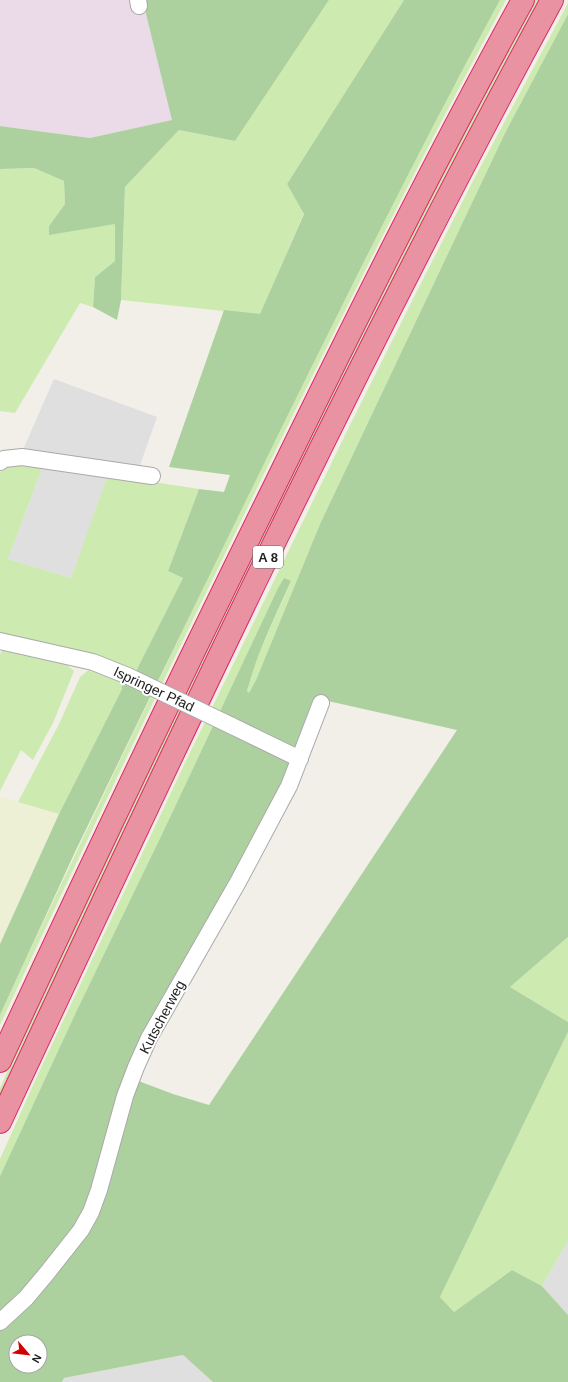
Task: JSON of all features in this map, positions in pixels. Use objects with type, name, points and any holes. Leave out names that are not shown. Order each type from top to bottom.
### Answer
[{"type":"highway","name":"A 8","points":[[0,1061],[103,840],[307,420],[439,157],[523,0]]},
{"type":"highway","name":"A 8","points":[[0,1122],[125,854],[291,511],[469,156],[552,0]]},
{"type":"lane","points":[[0,462],[4,459],[22,457],[152,476]]},
{"type":"lane","name":"Ispringer Pfad","points":[[0,641],[92,662],[128,676],[300,759]]},
{"type":"lane","name":"Kutscherweg","points":[[0,1322],[26,1298],[47,1273],[81,1230],[91,1212],[99,1190],[125,1096],[138,1061],[149,1038],[238,882],[289,786],[321,703]]},
{"type":"shaded area","points":[[0,0],[133,0],[134,6],[146,14],[173,120],[90,138],[0,126]]},
{"type":"shaded area","points":[[54,379],[157,417],[139,468],[113,464],[71,578],[8,559],[43,466],[22,452]]},
{"type":"shaded area","points":[[568,1241],[568,1315],[542,1286]]},
{"type":"shaded area","points":[[183,1355],[213,1382],[62,1382],[64,1378]]},
{"type":"green space","points":[[143,0],[329,0],[235,141],[179,130],[125,187],[121,300],[117,320],[93,307],[95,277],[115,261],[115,224],[49,235],[49,226],[65,204],[64,181],[34,168],[0,169],[0,126],[90,138],[172,120]]},
{"type":"green space","points":[[329,0],[404,0],[287,184],[304,213],[260,315],[121,300],[125,187],[179,130],[235,141]]},
{"type":"green space","points":[[404,0],[500,0],[368,254],[157,683],[135,673],[183,578],[168,571],[199,489],[224,492],[230,475],[169,467],[224,310],[260,314],[304,214],[287,184]]},
{"type":"green space","points":[[500,0],[506,0],[423,156],[291,419],[144,721],[0,1025],[0,1015],[57,892],[265,461],[397,196]]},
{"type":"green space","points":[[535,0],[540,0],[458,154],[176,722],[0,1098],[0,1088],[22,1039],[265,530],[394,271]]},
{"type":"green space","points":[[568,3],[568,14],[505,133],[320,524],[256,680],[249,694],[247,691],[256,663],[291,582],[284,578],[77,1010],[0,1176],[0,1159],[38,1074],[184,765],[418,289],[475,177]]},
{"type":"green space","points":[[568,14],[568,937],[510,987],[568,1022],[568,1032],[440,1297],[454,1312],[512,1270],[542,1286],[568,1315],[568,1382],[213,1382],[183,1355],[64,1378],[62,1382],[0,1382],[0,1176],[77,1010],[284,578],[291,581],[256,663],[247,691],[249,693],[256,680],[320,524],[505,133]],"holes":[[[319,699],[457,730],[209,1105],[173,1094],[128,1077],[290,774]]]},
{"type":"green space","points":[[34,168],[64,181],[65,204],[49,226],[115,224],[115,261],[95,277],[93,307],[80,303],[15,413],[0,411],[0,169]]},
{"type":"green space","points":[[9,465],[43,466],[8,559],[71,578],[108,475],[199,489],[168,571],[183,578],[135,673],[0,639],[0,472]]},
{"type":"green space","points":[[4,647],[31,652],[60,661],[74,671],[53,723],[33,760],[21,750],[0,791],[0,654]]},
{"type":"green space","points":[[91,668],[121,680],[122,689],[59,814],[18,802],[59,724],[80,677]]},
{"type":"green space","points":[[121,680],[152,693],[75,852],[0,1015],[0,944],[59,814],[122,689]]},
{"type":"green space","points":[[0,796],[59,814],[0,944]]},
{"type":"green space","points":[[568,937],[568,1022],[510,987]]},
{"type":"green space","points":[[568,1032],[568,1241],[542,1286],[512,1270],[454,1312],[440,1297]]}]
